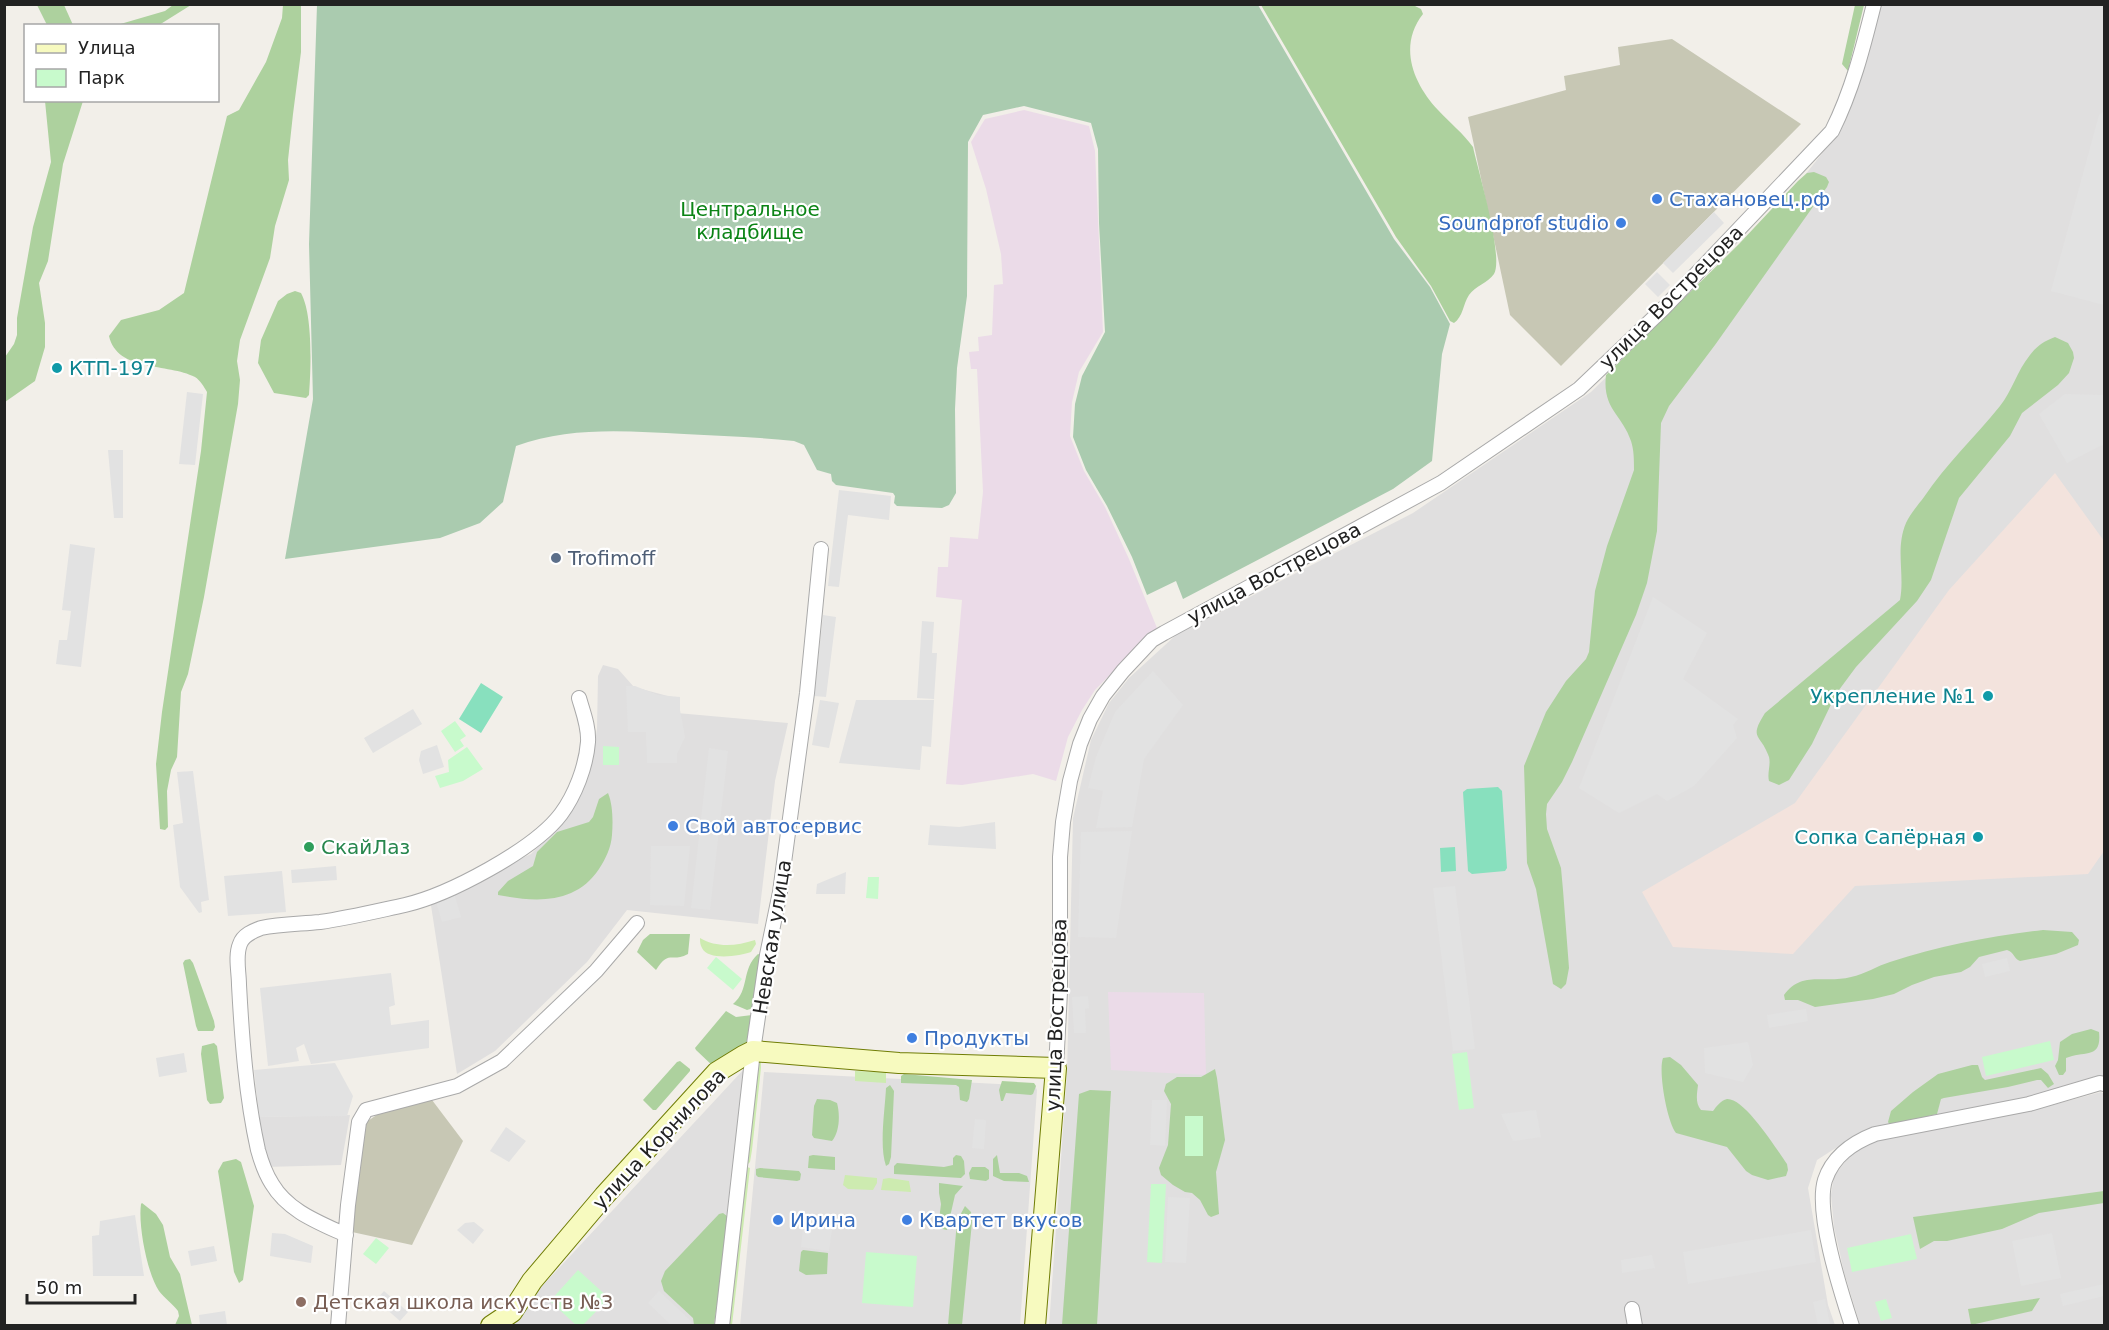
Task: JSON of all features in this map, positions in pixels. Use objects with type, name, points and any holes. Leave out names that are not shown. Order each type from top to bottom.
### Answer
[{"type":"street","name":"улица Вострецова","points":[[1035,1326],[1056,1068],[1060,992],[1060,857],[1063,822],[1070,781],[1080,744],[1103,696],[1152,640],[1442,483],[1579,388],[1663,309],[1832,131],[1842,111],[1859,63],[1874,4]]},
{"type":"street","name":"Невская улица","points":[[722,1326],[753,1052],[780,892],[807,693],[821,549]]},
{"type":"street","points":[[346,1235],[295,1210],[283,1200],[264,1168],[253,1119],[241,1017],[238,947],[241,940],[247,934],[261,928],[322,921],[423,900],[476,878],[526,845],[560,816],[579,778],[588,742],[579,698]]},
{"type":"street","points":[[338,1326],[359,1122],[366,1110],[457,1086],[502,1061],[596,971],[637,922]]},
{"type":"street","points":[[753,1052],[899,1063],[1056,1068]]},
{"type":"street","name":"улица Корнилова","points":[[491,1326],[512,1312],[532,1281],[604,1196],[717,1072],[753,1052]]},
{"type":"street","points":[[1852,1326],[1830,1246],[1823,1195],[1829,1171],[1840,1155],[1859,1140],[1875,1134],[2029,1104],[2100,1083],[2104,1084]]},
{"type":"street","points":[[1632,1309],[1635,1326]]},
{"type":"shaded area","points":[[1878,5],[2104,5],[2104,1078],[2027,1099],[1853,1137],[1817,1160],[1808,1188],[1828,1305],[1835,1325],[1049,1326],[1067,1075],[1073,818],[1091,740],[1109,703],[1129,678],[1176,635],[1413,513],[1591,392],[1776,212],[1838,133],[1846,120]]},
{"type":"shaded area","points":[[1672,39],[1801,124],[1561,366],[1510,315],[1468,117],[1566,90],[1564,76],[1620,65],[1618,47]]},
{"type":"shaded area","points":[[1024,110],[1089,126],[1095,151],[1103,332],[1079,372],[1072,402],[1070,436],[1084,471],[1105,507],[1129,559],[1157,628],[1095,690],[1068,737],[1056,781],[1033,774],[962,785],[946,784],[962,600],[936,597],[938,567],[948,567],[950,537],[978,539],[983,492],[977,369],[971,369],[969,352],[979,351],[978,337],[992,335],[994,285],[1003,284],[1001,254],[986,189],[971,142],[985,119]]},
{"type":"shaded area","points":[[2104,111],[2104,305],[2051,291],[2099,115]]},
{"type":"shaded area","points":[[1714,212],[1724,223],[1673,273],[1663,263]]},
{"type":"shaded area","points":[[1657,272],[1670,285],[1658,297],[1645,284]]},
{"type":"shaded area","points":[[187,392],[203,394],[195,465],[179,464]]},
{"type":"shaded area","points":[[2065,394],[2104,395],[2104,445],[2067,463],[2039,414]]},
{"type":"shaded area","points":[[108,450],[123,450],[123,518],[114,518]]},
{"type":"shaded area","name":"Укрепление №1","points":[[2055,473],[2104,541],[2104,851],[2088,874],[1855,886],[1793,954],[1673,947],[1642,892],[1795,803],[1949,590]]},
{"type":"shaded area","points":[[839,490],[891,496],[889,520],[848,515],[839,587],[828,586]]},
{"type":"shaded area","points":[[70,544],[95,548],[81,667],[56,664],[59,640],[67,640],[71,611],[62,610]]},
{"type":"shaded area","points":[[1653,597],[1707,633],[1683,679],[1738,719],[1733,725],[1737,738],[1694,786],[1667,801],[1657,794],[1619,813],[1579,788]]},
{"type":"shaded area","points":[[823,615],[836,617],[826,697],[814,696]]},
{"type":"shaded area","points":[[922,621],[934,622],[932,653],[937,653],[934,699],[917,698]]},
{"type":"shaded area","points":[[603,665],[618,669],[634,687],[679,699],[677,713],[788,723],[775,781],[758,924],[627,910],[587,962],[495,1051],[457,1074],[430,899],[531,854],[564,820],[586,781],[593,755],[597,729],[598,676]]},
{"type":"shaded area","points":[[1153,671],[1183,705],[1144,759],[1132,827],[1096,828],[1103,791],[1088,788],[1096,757],[1115,712]]},
{"type":"shaded area","points":[[626,686],[635,686],[658,695],[680,697],[685,737],[677,754],[677,763],[647,763],[646,732],[628,732]]},
{"type":"shaded area","points":[[820,700],[839,703],[829,748],[812,745]]},
{"type":"shaded area","points":[[856,700],[934,700],[931,747],[922,746],[920,770],[839,763]]},
{"type":"shaded area","points":[[413,709],[422,724],[373,753],[364,738]]},
{"type":"shaded area","points":[[437,745],[444,767],[423,774],[419,760],[421,751]]},
{"type":"shaded area","points":[[709,748],[728,751],[710,910],[691,908]]},
{"type":"shaded area","points":[[193,771],[209,900],[201,902],[202,912],[199,913],[180,887],[173,825],[183,823],[177,772]]},
{"type":"shaded area","points":[[995,822],[996,849],[928,845],[930,825],[959,827]]},
{"type":"shaded area","points":[[1132,831],[1116,938],[1078,937],[1081,832]]},
{"type":"shaded area","points":[[651,846],[690,846],[684,906],[650,905]]},
{"type":"shaded area","points":[[336,866],[337,880],[292,883],[291,870]]},
{"type":"shaded area","points":[[282,871],[286,912],[228,916],[224,876]]},
{"type":"shaded area","points":[[846,872],[845,894],[816,894],[817,884]]},
{"type":"shaded area","points":[[1455,886],[1475,1049],[1453,1051],[1433,888]]},
{"type":"shaded area","points":[[454,893],[461,917],[442,922],[435,898]]},
{"type":"shaded area","points":[[2007,958],[2010,971],[1985,977],[1982,964]]},
{"type":"shaded area","points":[[391,973],[395,1005],[389,1007],[391,1025],[429,1020],[429,1048],[311,1064],[304,1044],[296,1048],[299,1061],[268,1066],[260,988]]},
{"type":"shaded area","points":[[1108,992],[1204,993],[1206,1075],[1111,1070]]},
{"type":"shaded area","points":[[1088,996],[1089,1008],[1085,1009],[1086,1033],[1074,1033],[1072,997]]},
{"type":"shaded area","points":[[1806,1009],[1808,1021],[1769,1028],[1767,1015]]},
{"type":"shaded area","points":[[1748,1042],[1753,1065],[1743,1082],[1705,1073],[1704,1048]]},
{"type":"shaded area","points":[[184,1053],[187,1072],[159,1077],[156,1058]]},
{"type":"shaded area","points":[[335,1063],[353,1096],[347,1116],[259,1117],[254,1070]]},
{"type":"shaded area","points":[[745,1068],[713,1325],[506,1325]]},
{"type":"shaded area","points":[[764,1072],[1035,1086],[1037,1090],[1020,1325],[740,1326]]},
{"type":"shaded area","points":[[2101,1092],[2104,1094],[2104,1325],[1860,1325],[1844,1272],[1834,1227],[1831,1195],[1834,1176],[1852,1153],[1876,1141],[2030,1111]]},
{"type":"shaded area","points":[[432,1100],[463,1141],[412,1245],[352,1232],[365,1123],[378,1114]]},
{"type":"shaded area","points":[[1152,1100],[1167,1100],[1165,1146],[1150,1145]]},
{"type":"shaded area","points":[[1536,1110],[1541,1137],[1513,1141],[1501,1114]]},
{"type":"shaded area","points":[[350,1115],[341,1165],[265,1167],[255,1117]]},
{"type":"shaded area","points":[[975,1119],[986,1120],[984,1149],[972,1148]]},
{"type":"shaded area","points":[[506,1127],[526,1141],[509,1162],[490,1151]]},
{"type":"shaded area","points":[[1168,1197],[1190,1198],[1186,1263],[1165,1262]]},
{"type":"shaded area","points":[[135,1215],[144,1276],[93,1276],[92,1236],[99,1235],[100,1221]]},
{"type":"shaded area","points":[[804,1217],[823,1220],[822,1228],[832,1229],[829,1251],[801,1247]]},
{"type":"shaded area","points":[[474,1222],[484,1230],[473,1244],[457,1230],[465,1223]]},
{"type":"shaded area","points":[[1811,1230],[1816,1262],[1688,1284],[1683,1252]]},
{"type":"shaded area","points":[[272,1233],[285,1234],[313,1246],[311,1263],[270,1256]]},
{"type":"shaded area","points":[[2052,1233],[2061,1278],[2021,1286],[2012,1241]]},
{"type":"shaded area","points":[[214,1246],[217,1261],[191,1266],[188,1251]]},
{"type":"shaded area","points":[[1652,1255],[1655,1268],[1622,1273],[1621,1260]]},
{"type":"shaded area","points":[[2104,1284],[2104,1296],[2063,1306],[2060,1294]]},
{"type":"shaded area","points":[[384,1291],[408,1312],[400,1321],[376,1300]]},
{"type":"shaded area","points":[[659,1291],[692,1322],[689,1325],[671,1325],[648,1303]]},
{"type":"shaded area","points":[[1825,1299],[1830,1325],[1818,1325],[1813,1302]]},
{"type":"shaded area","points":[[225,1311],[227,1325],[200,1325],[199,1315]]},
{"type":"green space","points":[[1411,4],[1421,9],[1423,14],[1415,26],[1411,39],[1410,51],[1416,76],[1429,99],[1473,147],[1496,250],[1494,274],[1469,295],[1454,323],[1450,321],[1431,286],[1396,237],[1261,5]]},
{"type":"green space","points":[[37,5],[64,5],[73,24],[46,24]]},
{"type":"green space","points":[[173,5],[191,5],[161,24],[120,24],[165,11]]},
{"type":"green space","points":[[283,5],[301,5],[301,52],[288,160],[289,180],[275,226],[270,258],[240,340],[237,361],[240,380],[238,404],[204,597],[188,674],[181,692],[177,757],[171,770],[167,791],[168,827],[165,830],[160,829],[156,764],[201,451],[207,392],[195,377],[145,365],[122,356],[114,348],[109,336],[121,320],[159,310],[184,293],[227,116],[239,110],[266,62],[282,18]]},
{"type":"green space","name":"Центральное кладбище","points":[[317,5],[1258,5],[1394,239],[1430,287],[1450,324],[1442,354],[1432,461],[1393,489],[1183,599],[1176,581],[1147,595],[1132,557],[1086,470],[1073,437],[1075,404],[1082,376],[1105,332],[1099,223],[1098,149],[1091,123],[1024,106],[983,115],[968,142],[967,296],[957,368],[956,493],[949,505],[942,508],[897,506],[894,503],[893,493],[836,485],[832,481],[831,474],[817,470],[804,445],[794,441],[599,431],[557,435],[516,446],[503,502],[480,523],[440,538],[285,559],[313,399],[309,244]]},
{"type":"green space","points":[[1855,5],[1864,5],[1848,71],[1842,64]]},
{"type":"green space","points":[[45,102],[83,102],[63,164],[48,261],[39,283],[45,323],[45,347],[35,381],[5,402],[5,357],[17,335],[17,318],[33,227],[51,162]]},
{"type":"green space","points":[[1814,172],[1826,177],[1829,182],[1827,187],[1669,406],[1661,423],[1657,531],[1647,583],[1636,615],[1572,762],[1547,804],[1547,829],[1561,868],[1569,968],[1566,984],[1561,989],[1553,984],[1536,889],[1527,863],[1524,766],[1546,712],[1566,681],[1586,659],[1589,652],[1595,591],[1607,546],[1634,470],[1631,441],[1610,404],[1607,396],[1606,375],[1739,244],[1798,181],[1807,173]]},
{"type":"green space","points":[[295,291],[301,293],[308,315],[311,357],[309,395],[306,398],[274,393],[258,363],[261,340],[278,301]]},
{"type":"green space","points":[[2055,337],[2068,343],[2073,352],[2074,358],[2069,373],[2058,385],[2022,413],[2010,436],[1959,498],[1931,580],[1917,601],[1856,667],[1836,694],[1812,744],[1789,780],[1779,785],[1769,781],[1769,757],[1757,732],[1765,713],[1900,600],[1901,542],[1910,516],[1942,473],[2000,406],[2030,355],[2041,344]]},
{"type":"green space","points":[[481,683],[503,697],[481,733],[459,719]]},
{"type":"green space","points":[[455,721],[466,736],[460,740],[464,746],[455,752],[441,731]]},
{"type":"green space","points":[[603,746],[619,747],[619,765],[603,765]]},
{"type":"green space","points":[[467,747],[483,769],[463,781],[440,788],[435,776],[449,772],[448,760]]},
{"type":"green space","points":[[1498,787],[1502,791],[1507,868],[1505,871],[1472,874],[1468,871],[1463,792],[1467,789]]},
{"type":"green space","points":[[608,793],[612,814],[611,844],[602,865],[589,881],[566,895],[553,898],[526,899],[498,895],[508,881],[533,866],[537,852],[557,832],[589,822],[599,799]]},
{"type":"green space","points":[[1455,847],[1456,871],[1441,872],[1440,848]]},
{"type":"green space","points":[[868,877],[879,877],[878,899],[866,898]]},
{"type":"green space","points":[[2043,930],[2072,932],[2079,940],[2078,945],[2056,954],[2020,961],[2007,950],[1979,957],[1970,967],[1961,972],[1934,977],[1894,994],[1873,999],[1815,1007],[1798,1000],[1785,1000],[1784,995],[1791,987],[1806,980],[1851,977],[1890,962],[1947,946]]},
{"type":"green space","points":[[650,934],[690,934],[688,954],[667,958],[656,970],[637,952],[643,940]]},
{"type":"green space","points":[[700,938],[720,945],[741,944],[755,940],[756,944],[751,952],[717,956],[705,952]]},
{"type":"green space","points":[[758,954],[764,956],[757,1007],[747,1010],[733,1004],[742,992],[749,966]]},
{"type":"green space","points":[[716,957],[742,979],[733,990],[707,968]]},
{"type":"green space","points":[[190,959],[214,1021],[213,1031],[198,1031],[196,1026],[183,963]]},
{"type":"green space","points":[[726,1011],[736,1017],[752,1015],[751,1049],[715,1068],[695,1048]]},
{"type":"green space","points":[[2091,1029],[2099,1032],[2098,1047],[2090,1052],[2066,1058],[2066,1071],[2063,1075],[2059,1075],[2055,1066],[2060,1042],[2072,1034]]},
{"type":"green space","points":[[2050,1041],[2054,1060],[1986,1076],[1982,1057]]},
{"type":"green space","points":[[214,1043],[217,1046],[224,1098],[221,1103],[210,1104],[207,1100],[201,1054],[202,1046]]},
{"type":"green space","points":[[1467,1052],[1474,1108],[1459,1110],[1452,1054]]},
{"type":"green space","points":[[1670,1057],[1681,1065],[1698,1085],[1697,1101],[1701,1110],[1713,1111],[1727,1099],[1743,1107],[1751,1115],[1787,1164],[1786,1176],[1768,1180],[1752,1175],[1746,1171],[1727,1147],[1676,1133],[1667,1108],[1662,1074],[1663,1058]]},
{"type":"green space","points":[[680,1061],[690,1071],[656,1110],[653,1110],[643,1100]]},
{"type":"green space","points":[[757,1061],[761,1062],[761,1068],[752,1150],[750,1162],[747,1165]]},
{"type":"green space","points":[[1978,1065],[1985,1080],[2041,1068],[2054,1084],[2048,1088],[2041,1080],[2037,1080],[1944,1098],[1941,1099],[1937,1114],[1890,1125],[1888,1122],[1891,1111],[1913,1092],[1938,1074]]},
{"type":"green space","points":[[1215,1069],[1225,1140],[1216,1172],[1219,1214],[1211,1217],[1200,1200],[1192,1193],[1173,1185],[1161,1175],[1159,1168],[1168,1145],[1171,1104],[1164,1091],[1166,1084],[1177,1077],[1201,1077]]},
{"type":"green space","points":[[855,1071],[886,1072],[886,1083],[855,1081]]},
{"type":"green space","points":[[904,1074],[972,1080],[969,1099],[967,1102],[960,1100],[959,1087],[956,1085],[901,1083],[901,1076]]},
{"type":"green space","points":[[1002,1081],[1034,1083],[1036,1086],[1031,1095],[1006,1093],[1001,1101],[999,1090]]},
{"type":"green space","points":[[890,1085],[894,1091],[891,1157],[886,1166],[883,1128],[886,1088]]},
{"type":"green space","points":[[1090,1090],[1111,1091],[1097,1325],[1062,1325],[1079,1094]]},
{"type":"green space","points":[[817,1099],[837,1103],[839,1122],[832,1141],[814,1138],[812,1135],[814,1106]]},
{"type":"green space","points":[[1185,1116],[1203,1116],[1203,1156],[1185,1156]]},
{"type":"green space","points":[[956,1155],[961,1156],[964,1161],[965,1174],[961,1178],[894,1174],[894,1166],[897,1163],[944,1167],[953,1165],[953,1158]]},
{"type":"green space","points":[[997,1155],[1000,1173],[1019,1173],[1027,1176],[1029,1182],[1004,1181],[993,1176],[993,1159]]},
{"type":"green space","points":[[809,1156],[835,1157],[835,1170],[808,1168]]},
{"type":"green space","points":[[236,1159],[241,1162],[254,1206],[243,1280],[239,1283],[234,1272],[218,1171],[223,1162]]},
{"type":"green space","points":[[747,1167],[750,1168],[732,1325],[722,1326]]},
{"type":"green space","points":[[972,1167],[985,1167],[989,1170],[989,1179],[986,1181],[970,1179],[969,1173]]},
{"type":"green space","points":[[756,1169],[799,1171],[800,1180],[758,1177]]},
{"type":"green space","points":[[845,1175],[877,1178],[877,1183],[873,1190],[848,1189],[843,1185]]},
{"type":"green space","points":[[883,1179],[909,1181],[911,1192],[881,1190]]},
{"type":"green space","points":[[939,1183],[963,1186],[955,1195],[947,1230],[938,1228],[941,1204]]},
{"type":"green space","points":[[1151,1184],[1166,1184],[1162,1263],[1147,1262]]},
{"type":"green space","points":[[2104,1191],[2104,1203],[2039,1213],[2002,1229],[1947,1241],[1934,1241],[1920,1249],[1913,1217]]},
{"type":"green space","points":[[142,1203],[156,1214],[163,1225],[170,1257],[180,1274],[192,1325],[175,1325],[179,1316],[178,1311],[161,1294],[155,1283],[147,1261],[142,1236],[140,1213]]},
{"type":"green space","points":[[965,1206],[971,1212],[972,1222],[962,1325],[948,1325],[957,1221]]},
{"type":"green space","points":[[723,1213],[729,1222],[714,1325],[694,1325],[693,1318],[664,1291],[661,1281],[665,1271],[719,1214]]},
{"type":"green space","points":[[1911,1234],[1917,1259],[1852,1272],[1847,1248]]},
{"type":"green space","points":[[376,1238],[389,1248],[376,1264],[363,1254]]},
{"type":"green space","points":[[803,1250],[828,1253],[827,1274],[806,1275],[799,1271]]},
{"type":"green space","points":[[866,1252],[917,1256],[913,1307],[862,1303]]},
{"type":"green space","points":[[578,1270],[609,1298],[583,1325],[576,1325],[550,1301]]},
{"type":"green space","points":[[2040,1298],[2032,1311],[1971,1325],[1968,1309]]},
{"type":"green space","points":[[1886,1299],[1892,1318],[1881,1321],[1875,1302]]},
{"type":"place","name":"Стахановец.рф","points":[[1657,199]]},
{"type":"place","name":"Soundprof studio","points":[[1621,223]]},
{"type":"place","name":"КТП-197","points":[[57,368]]},
{"type":"place","name":"Trofimoff","points":[[556,558]]},
{"type":"place","name":"Укрепление №1","points":[[1988,696]]},
{"type":"place","name":"Свой автосервис","points":[[673,826]]},
{"type":"place","name":"Сопка Сапёрная","points":[[1978,837]]},
{"type":"place","name":"СкайЛаз","points":[[309,847]]},
{"type":"place","name":"Продукты","points":[[912,1038]]},
{"type":"place","name":"Ирина","points":[[778,1220]]},
{"type":"place","name":"Квартет вкусов","points":[[907,1220]]},
{"type":"place","name":"Детская школа искусcтв №3","points":[[301,1302]]}]
